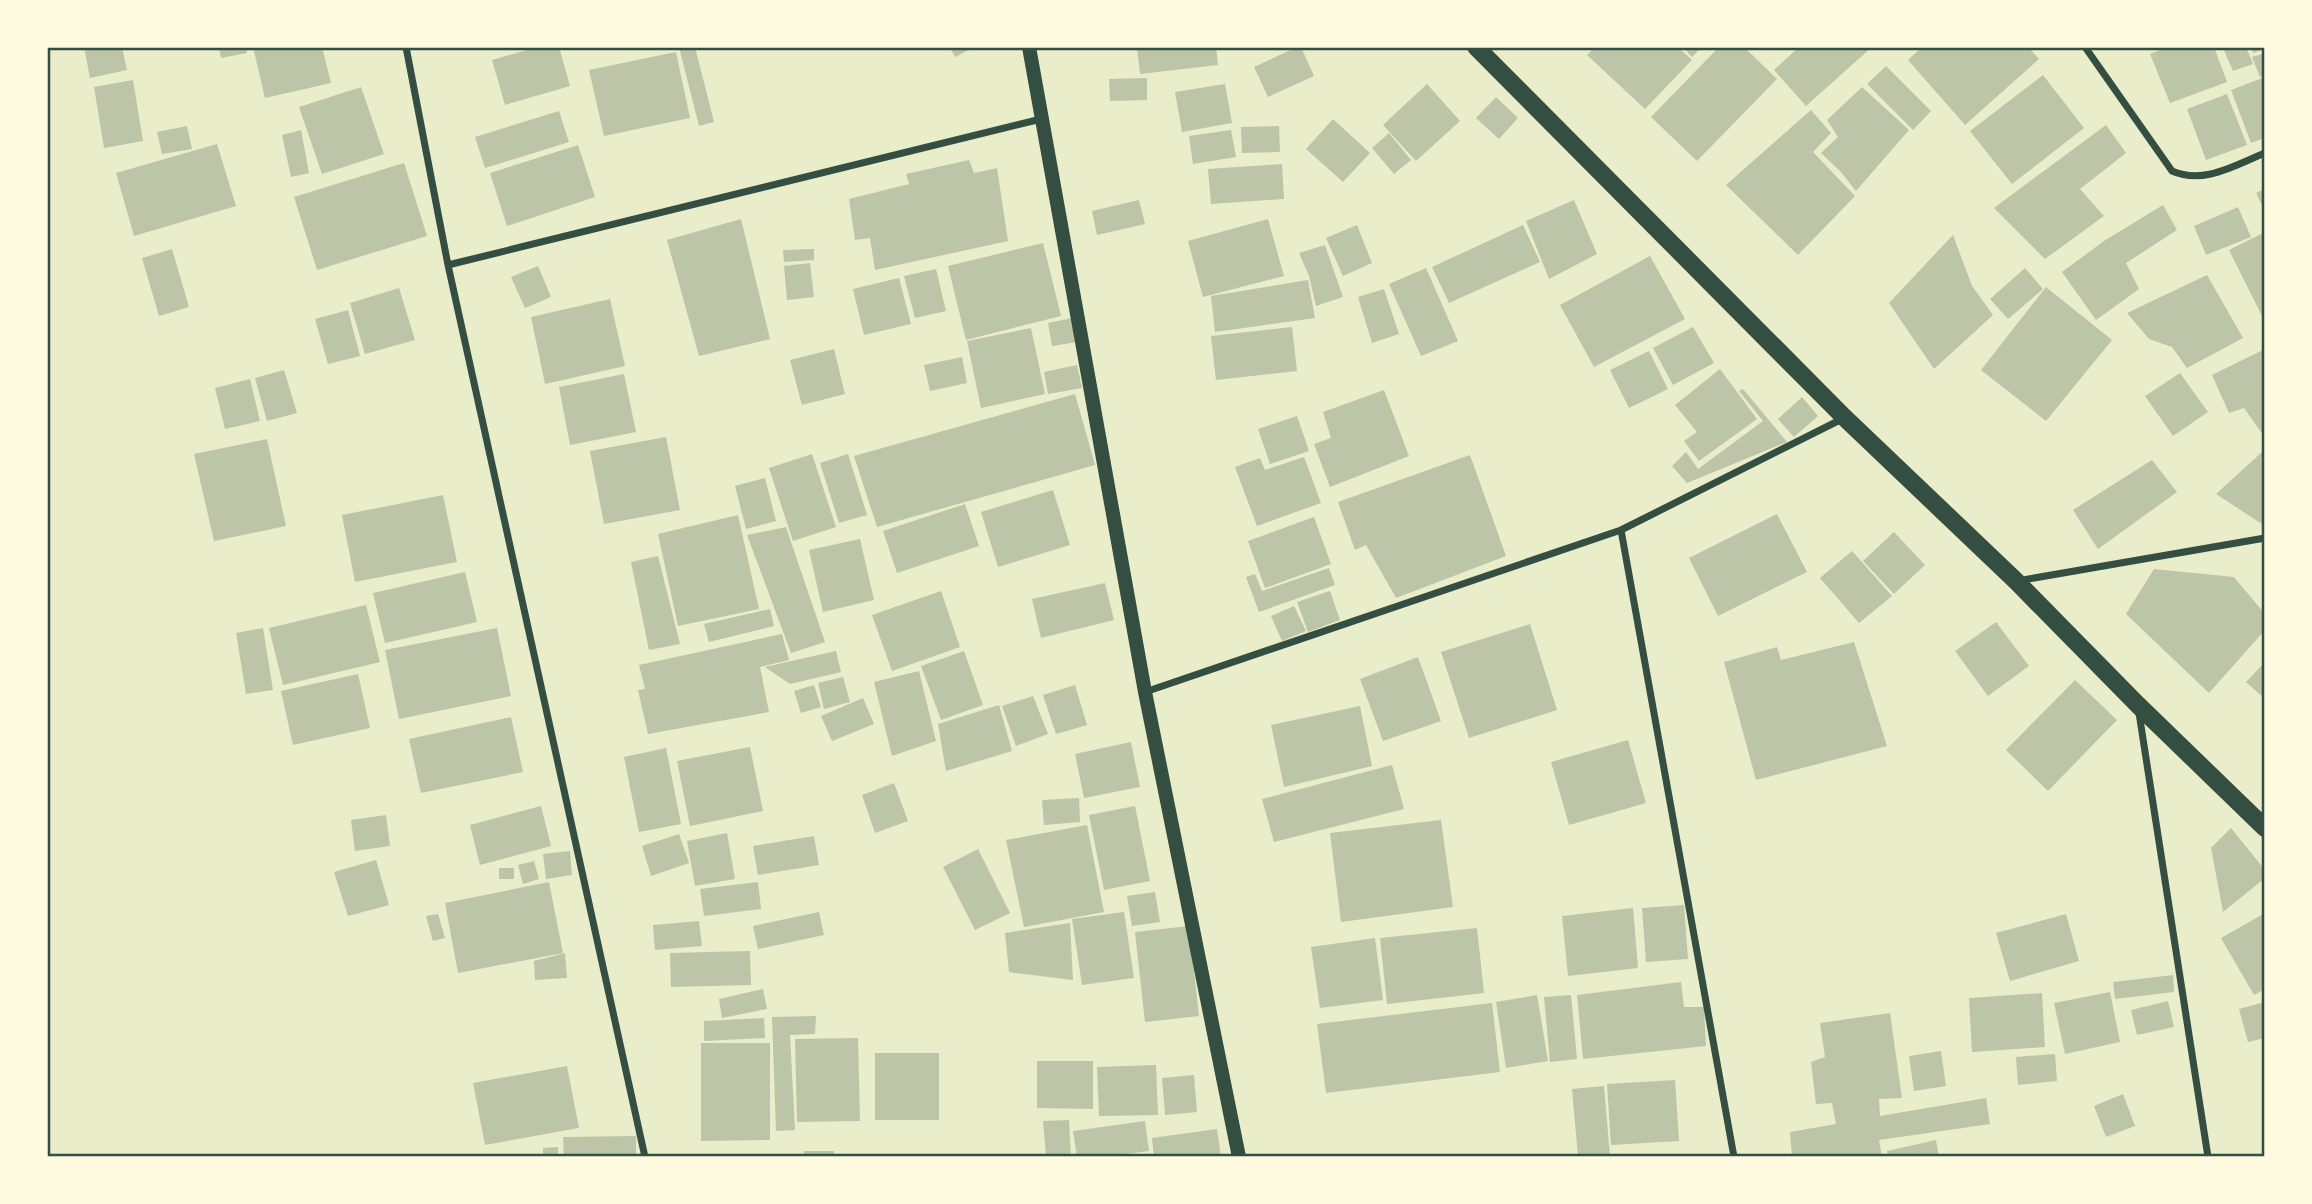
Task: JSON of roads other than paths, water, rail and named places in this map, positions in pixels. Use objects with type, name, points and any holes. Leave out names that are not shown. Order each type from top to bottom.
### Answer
[{"type":"main road","points":[[1028,47],[1146,692],[1238,1157]]},
{"type":"main road","points":[[1476,47],[1845,418],[2016,581],[2138,705],[2265,828]]},
{"type":"street","points":[[406,47],[448,265],[645,1157]]},
{"type":"street","points":[[2085,47],[2172,170],[2184,176],[2206,176],[2265,153]]},
{"type":"street","points":[[448,265],[1041,119]]},
{"type":"street","points":[[1146,692],[1621,530],[1845,418]]},
{"type":"street","points":[[1621,530],[1734,1157]]},
{"type":"street","points":[[2016,581],[2265,538]]},
{"type":"street","points":[[2138,705],[2208,1157]]}]
